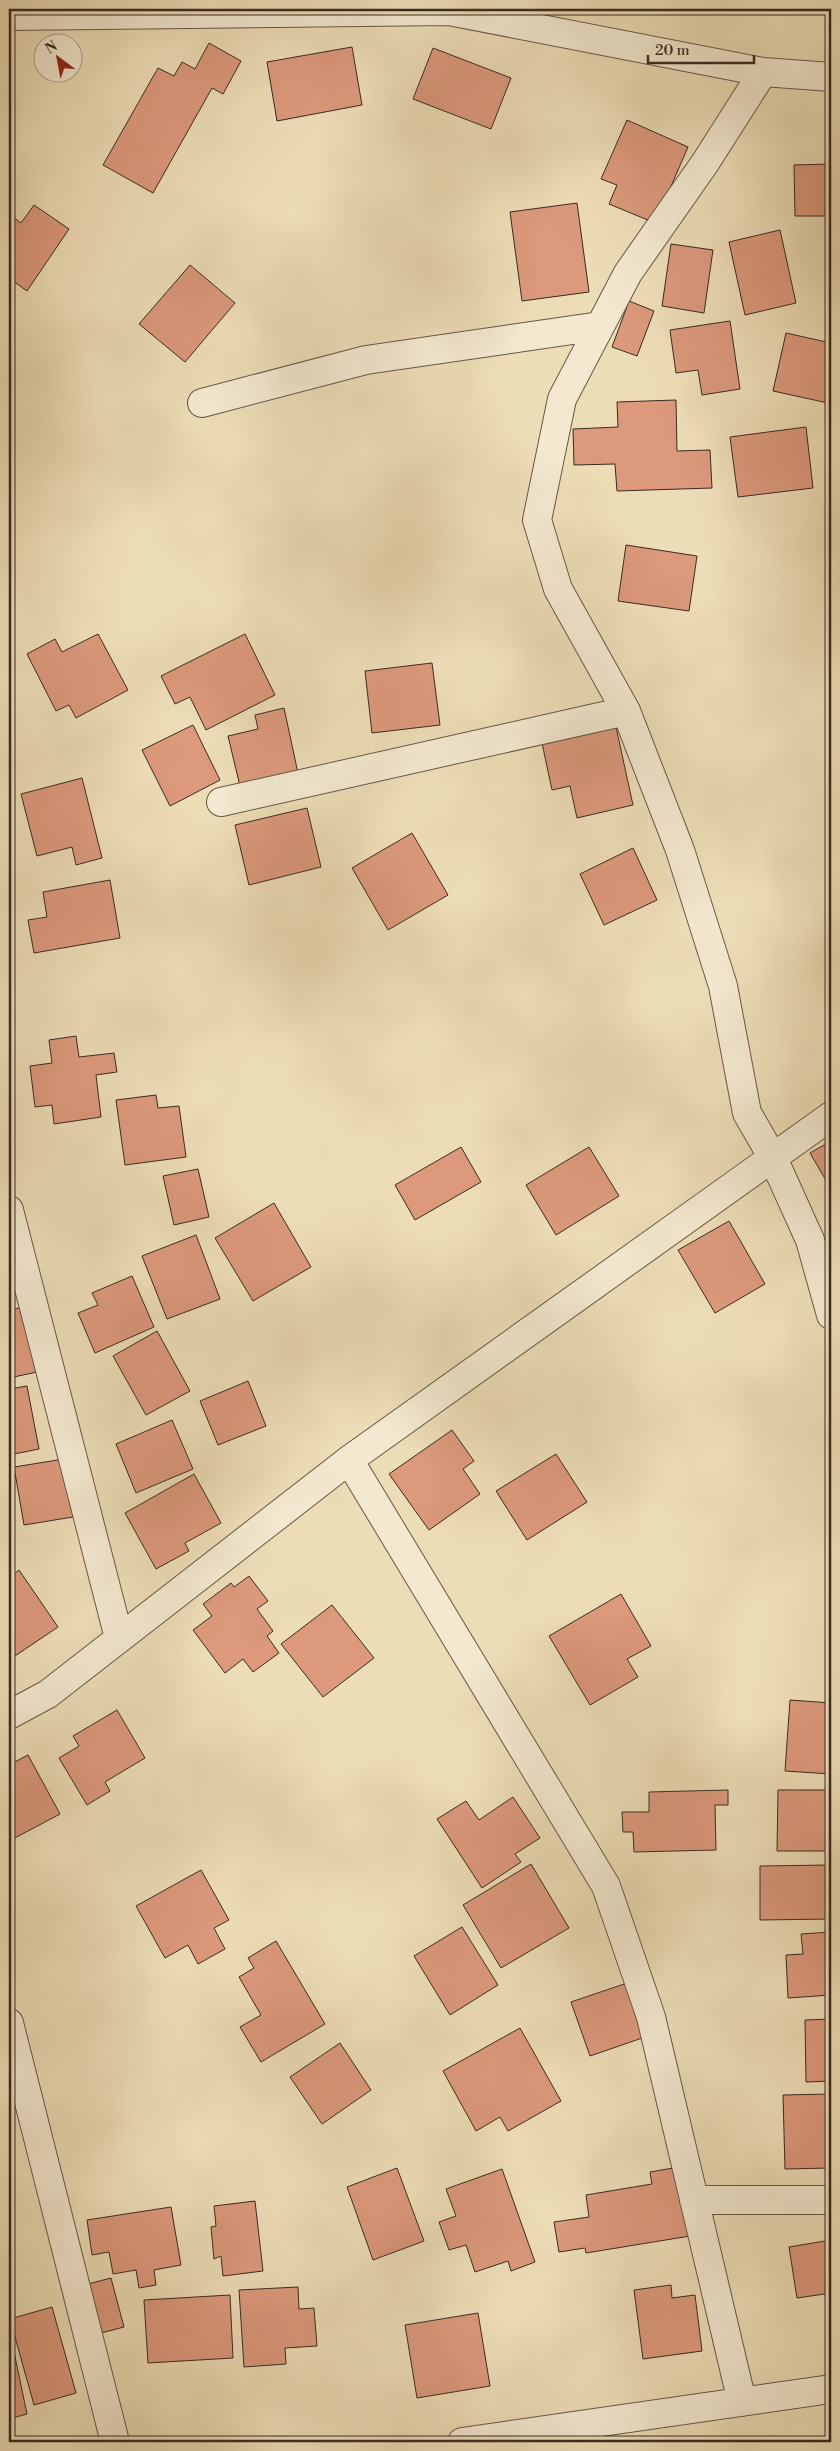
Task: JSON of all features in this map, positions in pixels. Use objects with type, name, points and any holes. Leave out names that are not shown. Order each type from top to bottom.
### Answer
[{"type":"street","points":[[9,16],[449,12],[763,72],[831,77]]},
{"type":"street","points":[[763,72],[705,162],[628,273],[562,399],[537,520],[558,589],[626,711],[680,850],[723,986],[747,1113],[773,1158],[810,1240],[831,1315]]},
{"type":"street","points":[[202,403],[366,360],[600,326]]},
{"type":"street","points":[[221,802],[626,711]]},
{"type":"street","points":[[9,1715],[48,1694],[349,1460],[831,1116]]},
{"type":"street","points":[[9,1210],[119,1638]]},
{"type":"street","points":[[349,1460],[606,1886],[652,2017],[742,2402]]},
{"type":"street","points":[[9,2023],[115,2442]]},
{"type":"street","points":[[694,2200],[831,2200]]},
{"type":"street","points":[[462,2442],[831,2389]]},
{"type":"building","points":[[209,43],[241,61],[223,94],[212,88],[153,193],[103,165],[158,68],[174,76],[182,62],[195,69]]},
{"type":"building","points":[[352,47],[362,105],[277,121],[267,62]]},
{"type":"building","points":[[433,48],[511,78],[491,129],[413,99]]},
{"type":"building","points":[[627,120],[688,147],[655,223],[609,204],[617,185],[601,179]]},
{"type":"building","points":[[831,164],[831,216],[795,216],[794,165]]},
{"type":"building","points":[[577,203],[589,292],[522,301],[510,212]]},
{"type":"building","points":[[34,205],[69,229],[27,291],[9,278],[9,214],[21,223]]},
{"type":"building","points":[[780,230],[796,303],[745,315],[729,242]]},
{"type":"building","points":[[671,244],[713,250],[704,313],[662,306]]},
{"type":"building","points":[[190,265],[235,303],[185,362],[139,324]]},
{"type":"building","points":[[629,301],[654,311],[637,356],[612,347]]},
{"type":"building","points":[[730,321],[740,389],[702,395],[698,370],[676,373],[670,330]]},
{"type":"building","points":[[786,333],[831,343],[831,387],[828,403],[773,391]]},
{"type":"building","points":[[676,400],[677,451],[710,450],[712,488],[617,491],[615,464],[574,465],[573,429],[618,427],[617,402]]},
{"type":"building","points":[[806,427],[813,488],[738,497],[730,437]]},
{"type":"building","points":[[626,545],[697,556],[689,611],[618,601]]},
{"type":"building","points":[[98,634],[128,690],[76,718],[69,705],[56,711],[27,654],[55,639],[62,652]]},
{"type":"building","points":[[245,634],[275,695],[206,730],[190,697],[175,704],[161,676]]},
{"type":"building","points":[[432,663],[440,725],[372,733],[365,671]]},
{"type":"building","points":[[284,708],[298,773],[240,786],[228,736],[258,729],[255,715]]},
{"type":"building","points":[[193,725],[220,780],[170,806],[142,750]]},
{"type":"building","points":[[616,727],[633,805],[577,818],[570,786],[552,790],[542,743]]},
{"type":"building","points":[[82,778],[102,858],[76,865],[72,847],[37,856],[21,794]]},
{"type":"building","points":[[307,808],[321,867],[249,885],[235,825]]},
{"type":"building","points":[[412,833],[448,895],[388,930],[352,868]]},
{"type":"building","points":[[633,848],[657,900],[604,925],[580,874]]},
{"type":"building","points":[[110,880],[120,938],[34,953],[28,920],[47,917],[43,892]]},
{"type":"building","points":[[76,1036],[79,1057],[114,1053],[117,1072],[96,1075],[101,1117],[54,1124],[52,1105],[35,1107],[30,1066],[52,1063],[49,1040]]},
{"type":"building","points":[[156,1095],[158,1108],[179,1106],[186,1157],[125,1165],[116,1100]]},
{"type":"building","points":[[831,1141],[831,1189],[810,1153]]},
{"type":"building","points":[[461,1147],[481,1182],[415,1220],[395,1185]]},
{"type":"building","points":[[589,1147],[619,1196],[556,1235],[526,1185]]},
{"type":"building","points":[[198,1169],[209,1217],[174,1225],[163,1176]]},
{"type":"building","points":[[274,1203],[311,1267],[253,1301],[215,1238]]},
{"type":"building","points":[[729,1221],[765,1284],[715,1313],[678,1250]]},
{"type":"building","points":[[196,1235],[220,1299],[167,1319],[142,1256]]},
{"type":"building","points":[[132,1276],[154,1327],[95,1353],[78,1313],[98,1305],[92,1293]]},
{"type":"building","points":[[24,1307],[37,1372],[9,1378],[9,1310]]},
{"type":"building","points":[[157,1331],[190,1391],[146,1415],[113,1356]]},
{"type":"building","points":[[248,1381],[266,1426],[218,1445],[200,1401]]},
{"type":"building","points":[[27,1386],[39,1449],[9,1455],[9,1389]]},
{"type":"building","points":[[172,1420],[193,1469],[136,1493],[116,1444]]},
{"type":"building","points":[[452,1430],[474,1461],[463,1469],[480,1494],[429,1530],[389,1474]]},
{"type":"building","points":[[556,1454],[587,1502],[527,1540],[496,1491]]},
{"type":"building","points":[[64,1459],[73,1517],[24,1525],[14,1467]]},
{"type":"building","points":[[194,1474],[221,1523],[185,1543],[189,1551],[156,1569],[125,1513]]},
{"type":"building","points":[[19,1570],[58,1627],[9,1660],[9,1578]]},
{"type":"building","points":[[249,1576],[268,1601],[257,1609],[273,1631],[267,1636],[279,1653],[253,1672],[243,1659],[225,1673],[193,1630],[212,1616],[203,1604],[231,1583],[234,1587]]},
{"type":"building","points":[[621,1594],[651,1646],[627,1659],[638,1677],[590,1705],[549,1636]]},
{"type":"building","points":[[332,1605],[374,1658],[323,1697],[281,1644]]},
{"type":"building","points":[[790,1700],[831,1703],[831,1774],[785,1771]]},
{"type":"building","points":[[117,1710],[145,1758],[105,1782],[110,1791],[87,1805],[59,1758],[79,1746],[73,1736]]},
{"type":"building","points":[[28,1755],[60,1814],[9,1841],[9,1765]]},
{"type":"building","points":[[728,1790],[728,1805],[715,1805],[716,1850],[634,1852],[633,1832],[623,1832],[622,1812],[649,1812],[649,1792]]},
{"type":"building","points":[[778,1790],[831,1790],[831,1851],[777,1851]]},
{"type":"building","points":[[513,1797],[540,1838],[515,1854],[521,1862],[482,1888],[437,1819],[466,1801],[479,1820]]},
{"type":"building","points":[[531,1864],[569,1928],[501,1968],[463,1905]]},
{"type":"building","points":[[831,1865],[831,1919],[760,1920],[760,1866]]},
{"type":"building","points":[[201,1870],[229,1920],[214,1928],[225,1949],[198,1964],[188,1945],[165,1958],[136,1906]]},
{"type":"building","points":[[462,1927],[498,1985],[450,2015],[414,1956]]},
{"type":"building","points":[[831,1932],[831,1995],[788,1998],[786,1955],[803,1954],[801,1934]]},
{"type":"building","points":[[276,1941],[325,2024],[261,2062],[240,2027],[261,2015],[239,1977],[254,1968],[248,1958]]},
{"type":"building","points":[[630,1982],[648,2036],[590,2056],[571,2002]]},
{"type":"building","points":[[831,2019],[831,2081],[806,2082],[805,2020]]},
{"type":"building","points":[[520,2028],[561,2101],[508,2131],[500,2117],[476,2131],[443,2071]]},
{"type":"building","points":[[340,2043],[371,2090],[322,2124],[290,2077]]},
{"type":"building","points":[[831,2094],[831,2168],[785,2169],[783,2095]]},
{"type":"building","points":[[679,2167],[690,2236],[586,2253],[585,2248],[559,2252],[554,2222],[589,2217],[586,2195],[652,2184],[650,2172]]},
{"type":"building","points":[[397,2168],[424,2241],[373,2260],[347,2187]]},
{"type":"building","points":[[502,2169],[535,2262],[511,2271],[508,2261],[475,2272],[466,2245],[449,2250],[439,2222],[456,2216],[446,2189]]},
{"type":"building","points":[[255,2201],[263,2271],[223,2276],[221,2256],[214,2259],[211,2227],[216,2226],[214,2206]]},
{"type":"building","points":[[171,2207],[181,2265],[154,2270],[156,2285],[139,2288],[136,2270],[113,2274],[109,2252],[92,2255],[87,2220]]},
{"type":"building","points":[[831,2240],[831,2293],[797,2298],[789,2247]]},
{"type":"building","points":[[111,2278],[124,2327],[101,2333],[88,2284]]},
{"type":"building","points":[[671,2285],[672,2298],[695,2295],[702,2351],[643,2359],[634,2290]]},
{"type":"building","points":[[298,2287],[299,2309],[314,2308],[317,2346],[285,2348],[286,2364],[244,2367],[239,2290]]},
{"type":"building","points":[[230,2295],[233,2358],[148,2363],[144,2300]]},
{"type":"building","points":[[52,2307],[76,2393],[34,2405],[10,2319]]},
{"type":"building","points":[[478,2313],[490,2386],[417,2398],[405,2325]]},
{"type":"building","points":[[9,2328],[27,2414],[9,2419]]}]
